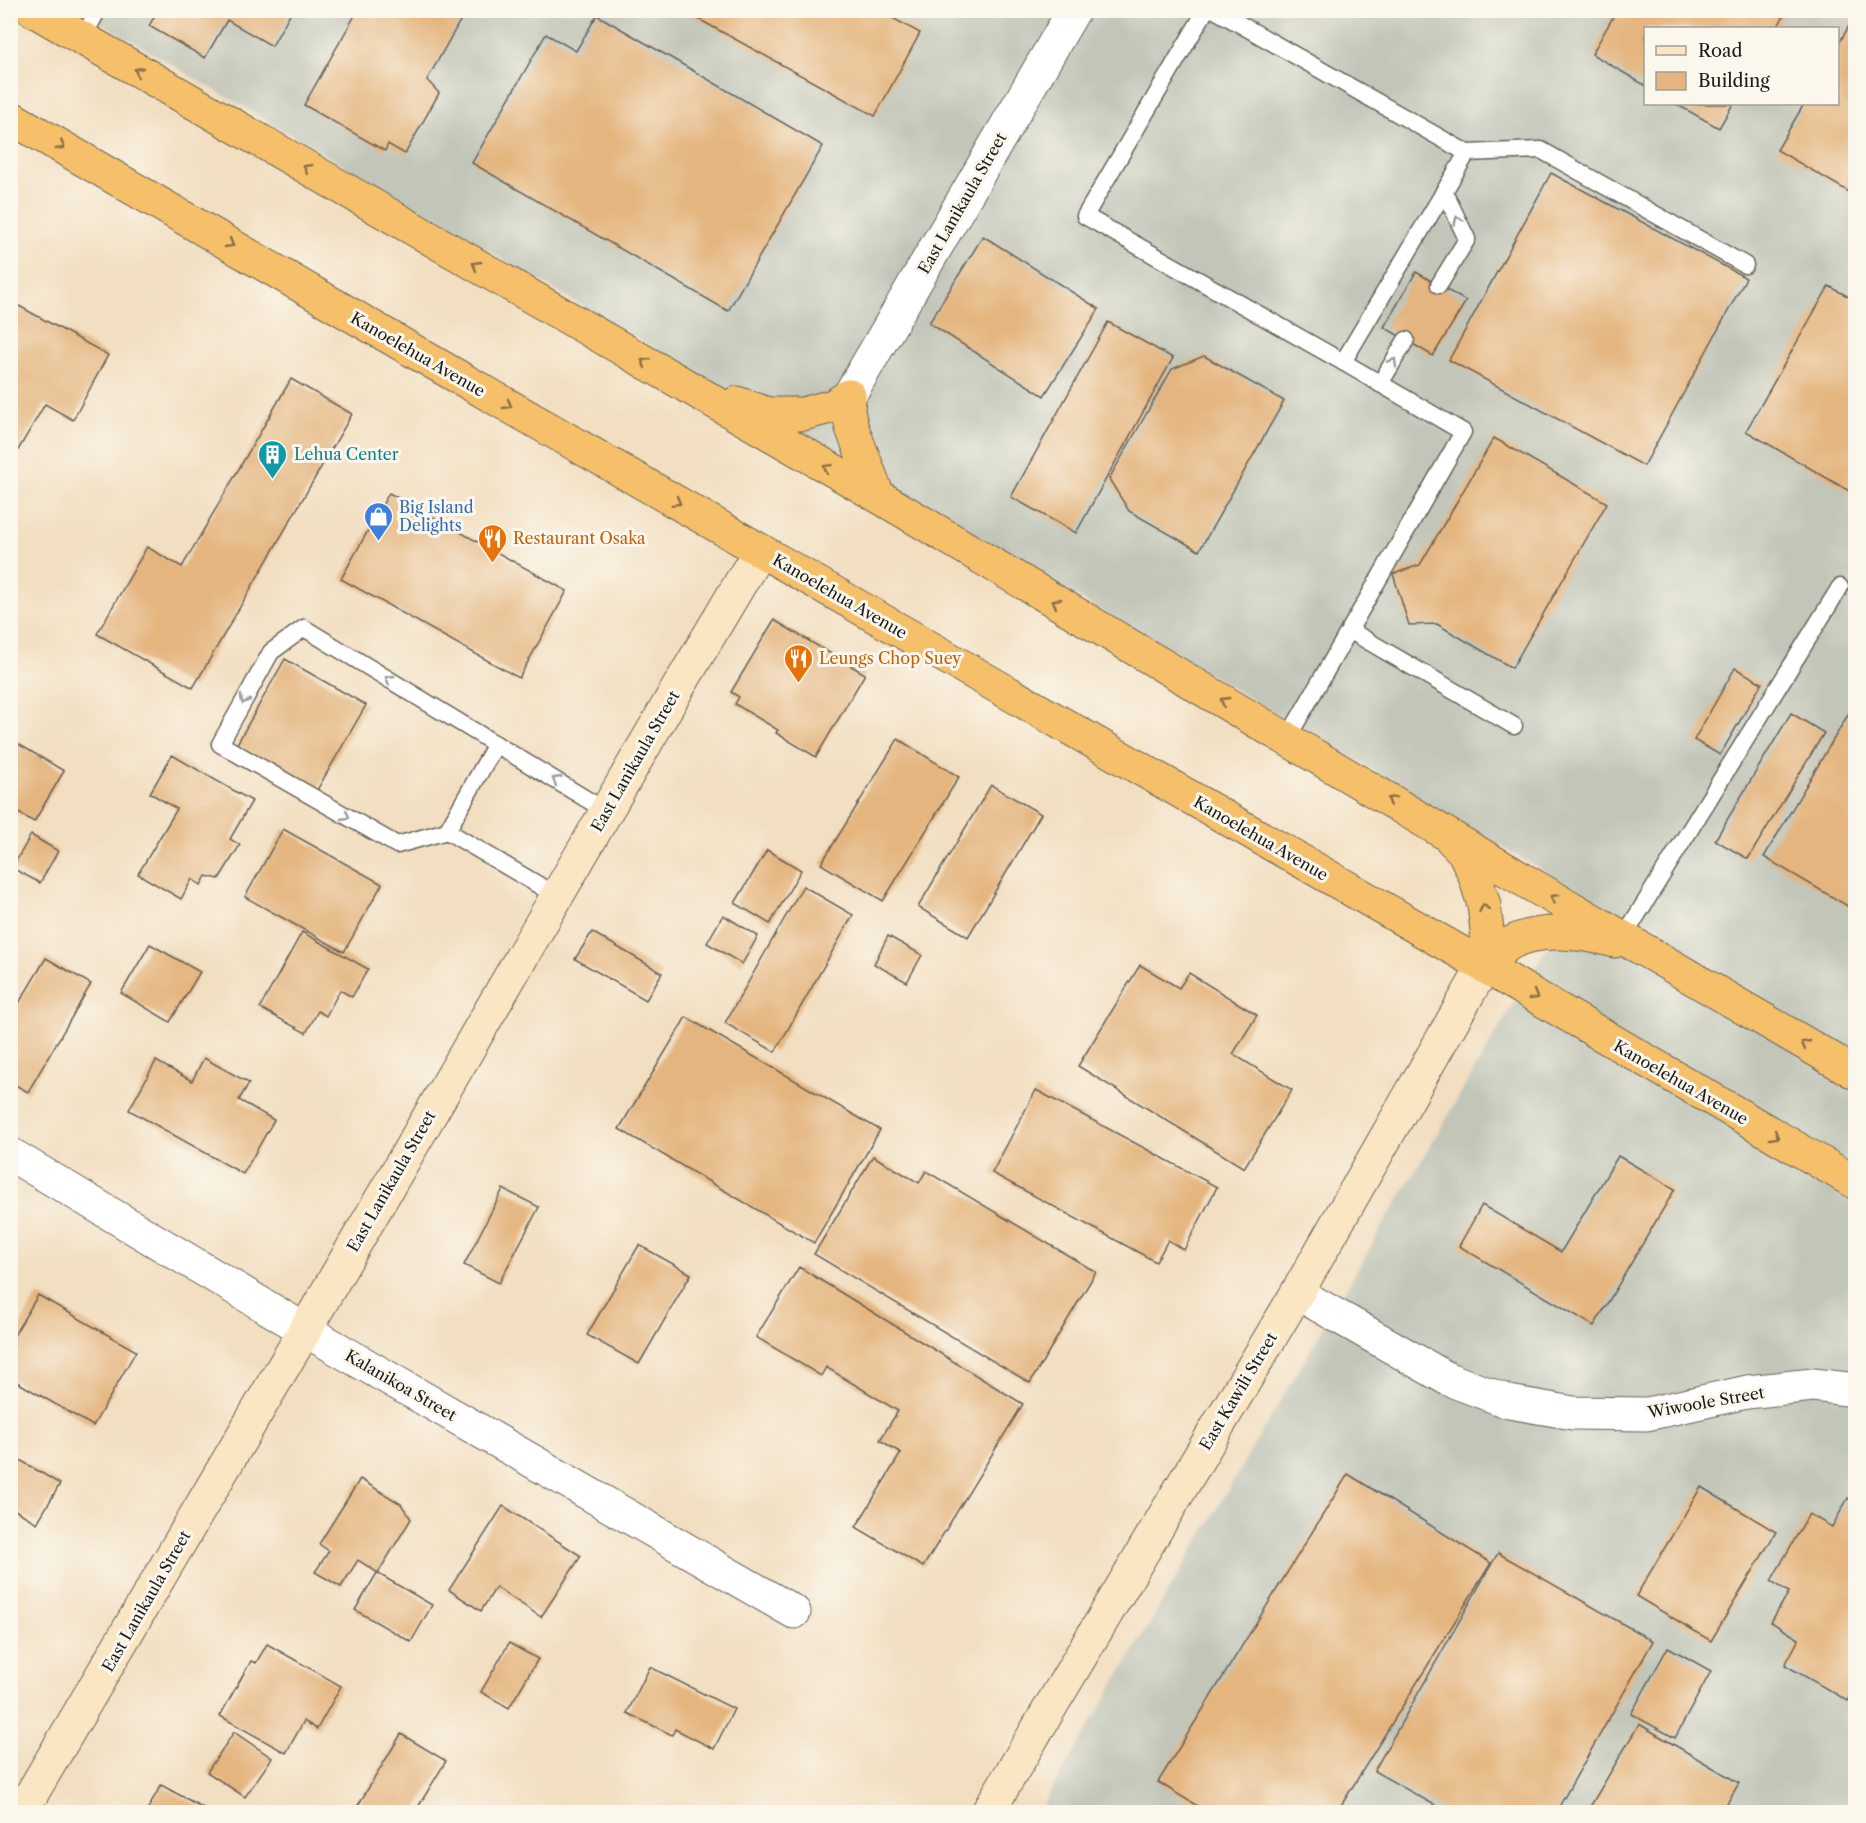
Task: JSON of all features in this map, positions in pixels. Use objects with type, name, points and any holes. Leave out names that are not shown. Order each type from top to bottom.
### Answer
[{"type":"highway","points":[[33,10],[878,496],[1532,885],[1856,1073]]},
{"type":"highway","name":"Kanoelehua Avenue","points":[[10,117],[1484,966],[1856,1183]]},
{"type":"highway","points":[[696,392],[727,399],[768,414],[803,414],[833,406],[849,396]]},
{"type":"highway","points":[[849,396],[848,411],[852,428],[878,496]]},
{"type":"highway","points":[[1442,830],[1464,852],[1484,905],[1487,930],[1484,966]]},
{"type":"highway","points":[[1484,966],[1508,945],[1530,937],[1555,933],[1587,934],[1630,942]]},
{"type":"street","name":"East Lanikaula Street","points":[[849,396],[1074,10]]},
{"type":"street","name":"East Lanikaula Street","points":[[21,1812],[760,550]]},
{"type":"street","name":"East Kawili Street","points":[[988,1812],[1297,1293],[1484,966]]},
{"type":"street","name":"Kalanikoa Street","points":[[10,1154],[305,1330],[794,1612]]},
{"type":"street","name":"Wiwoole Street","points":[[1297,1293],[1448,1379],[1509,1402],[1573,1413],[1647,1414],[1747,1392],[1813,1385],[1856,1389]]},
{"type":"lane","points":[[82,39],[98,10]]},
{"type":"lane","points":[[1206,10],[1085,216],[1463,432],[1287,739]]},
{"type":"lane","points":[[1215,10],[1467,153],[1541,150],[1745,265]]},
{"type":"lane","points":[[1343,362],[1467,153]]},
{"type":"lane","points":[[1439,285],[1467,239],[1444,191]]},
{"type":"lane","points":[[1380,384],[1406,340]]},
{"type":"lane","points":[[1630,942],[1840,587]]},
{"type":"lane","points":[[496,744],[447,831],[397,845],[220,744],[271,652],[304,628],[496,744],[606,811]]},
{"type":"lane","points":[[1349,630],[1515,726]]},
{"type":"lane","points":[[447,831],[557,896]]},
{"type":"shaded area","points":[[81,11],[1855,11],[1855,1812],[1039,1812],[1579,892]]},
{"type":"building","points":[[158,10],[292,10],[272,46],[227,20],[205,58],[149,26]]},
{"type":"building","points":[[358,10],[466,10],[427,80],[439,93],[405,154],[388,144],[385,151],[304,105]]},
{"type":"building","points":[[682,10],[878,10],[920,33],[875,116]]},
{"type":"building","points":[[1617,10],[1787,10],[1778,27],[1644,27],[1644,85],[1592,54]]},
{"type":"building","points":[[1856,14],[1856,196],[1777,150],[1803,105],[1839,105],[1839,43]]},
{"type":"building","points":[[597,15],[823,146],[728,311],[472,163],[546,34],[576,51]]},
{"type":"building","points":[[1678,105],[1732,105],[1719,128]]},
{"type":"building","points":[[1551,173],[1746,278],[1644,466],[1449,360]]},
{"type":"building","points":[[983,236],[1099,309],[1044,396],[929,323]]},
{"type":"building","points":[[1416,272],[1466,301],[1433,356],[1384,327]]},
{"type":"building","points":[[1829,286],[1856,301],[1856,495],[1746,431]]},
{"type":"building","points":[[10,301],[108,355],[73,420],[45,404],[10,464],[10,387],[15,378],[10,376]]},
{"type":"building","points":[[1108,322],[1173,358],[1076,533],[1011,497]]},
{"type":"building","points":[[1204,356],[1284,401],[1199,551],[1129,511],[1109,479],[1172,369]]},
{"type":"building","name":"Lehua Center","points":[[291,379],[352,414],[193,688],[97,634],[147,547],[182,567]]},
{"type":"building","points":[[1494,438],[1607,503],[1512,668],[1437,624],[1409,625],[1393,574],[1420,565]]},
{"type":"building","points":[[389,493],[567,591],[519,678],[341,579]]},
{"type":"building","name":"Leungs Chop Suey","points":[[774,620],[865,674],[816,757],[776,733],[778,730],[735,704],[739,697],[731,692]]},
{"type":"building","points":[[285,659],[366,705],[317,790],[237,744]]},
{"type":"building","points":[[1735,668],[1762,683],[1720,755],[1694,740]]},
{"type":"building","points":[[1856,701],[1856,911],[1764,857]]},
{"type":"building","points":[[1791,713],[1824,733],[1748,859],[1715,840]]},
{"type":"building","points":[[10,739],[64,771],[34,822],[10,808]]},
{"type":"building","points":[[898,739],[959,777],[883,901],[821,864]]},
{"type":"building","points":[[172,755],[252,801],[230,839],[240,845],[219,879],[206,876],[201,885],[192,879],[181,899],[138,874],[177,809],[150,793]]},
{"type":"building","points":[[991,785],[1041,814],[968,937],[918,907]]},
{"type":"building","points":[[283,829],[382,884],[344,952],[245,897]]},
{"type":"building","points":[[31,835],[58,851],[40,883],[12,868]]},
{"type":"building","points":[[767,850],[801,870],[770,924],[735,903]]},
{"type":"building","points":[[803,886],[853,915],[775,1052],[725,1023]]},
{"type":"building","points":[[723,915],[758,936],[742,964],[707,943]]},
{"type":"building","points":[[302,932],[368,969],[352,997],[340,990],[326,1016],[318,1011],[306,1033],[260,1008]]},
{"type":"building","points":[[592,932],[662,973],[646,1000],[575,959]]},
{"type":"building","points":[[888,936],[922,955],[907,982],[874,964]]},
{"type":"building","points":[[150,944],[200,972],[170,1022],[121,993]]},
{"type":"building","points":[[46,958],[91,984],[28,1092],[10,1082],[10,1018]]},
{"type":"building","points":[[1140,965],[1179,988],[1189,973],[1257,1015],[1233,1054],[1292,1090],[1244,1168],[1078,1066]]},
{"type":"building","points":[[686,1017],[880,1130],[814,1243],[619,1129]]},
{"type":"building","points":[[204,1058],[249,1083],[239,1100],[274,1120],[243,1174],[129,1110],[156,1061],[192,1081]]},
{"type":"building","points":[[1036,1090],[1217,1187],[1184,1250],[1168,1240],[1156,1262],[992,1173]]},
{"type":"building","points":[[873,1156],[919,1183],[926,1171],[1096,1272],[1030,1383],[814,1254]]},
{"type":"building","points":[[1618,1156],[1675,1189],[1594,1326],[1459,1246],[1482,1205],[1561,1252]]},
{"type":"building","points":[[503,1189],[539,1207],[499,1283],[464,1265]]},
{"type":"building","points":[[639,1245],[691,1274],[639,1364],[587,1335]]},
{"type":"building","points":[[799,1267],[1023,1404],[923,1567],[856,1527],[901,1453],[880,1440],[898,1411],[826,1367],[821,1376],[756,1337]]},
{"type":"building","points":[[38,1295],[136,1351],[93,1426],[10,1378],[10,1342]]},
{"type":"building","points":[[10,1454],[60,1484],[37,1523],[10,1507]]},
{"type":"building","points":[[1348,1474],[1491,1563],[1337,1812],[1207,1812],[1158,1782]]},
{"type":"building","points":[[360,1479],[401,1504],[411,1519],[378,1573],[358,1560],[341,1587],[315,1572],[329,1551],[319,1544]]},
{"type":"building","points":[[1701,1487],[1776,1532],[1711,1641],[1636,1596]]},
{"type":"building","points":[[1848,1498],[1856,1502],[1856,1687],[1848,1701],[1785,1665],[1799,1639],[1771,1622],[1789,1592],[1771,1581],[1809,1514],[1832,1527]]},
{"type":"building","points":[[503,1506],[581,1556],[541,1617],[496,1587],[481,1611],[449,1590]]},
{"type":"building","points":[[1498,1553],[1653,1641],[1556,1812],[1447,1812],[1374,1771]]},
{"type":"building","points":[[377,1573],[432,1605],[411,1642],[355,1610]]},
{"type":"building","points":[[509,1643],[538,1659],[509,1708],[481,1692]]},
{"type":"building","points":[[267,1644],[341,1686],[317,1729],[304,1721],[286,1753],[220,1716],[251,1661],[256,1663]]},
{"type":"building","points":[[1668,1647],[1711,1671],[1675,1738],[1631,1714]]},
{"type":"building","points":[[650,1667],[734,1709],[714,1749],[675,1729],[672,1735],[627,1713]]},
{"type":"building","points":[[1639,1724],[1739,1783],[1722,1812],[1587,1812]]},
{"type":"building","points":[[234,1732],[272,1758],[245,1797],[207,1772]]},
{"type":"building","points":[[401,1734],[446,1761],[415,1812],[354,1812]]},
{"type":"building","points":[[161,1785],[211,1812],[146,1812]]},
{"type":"place","name":"Lehua Center","points":[[273,480]]},
{"type":"place","name":"Big Island Delights","points":[[378,542]]},
{"type":"place","name":"Restaurant Osaka","points":[[492,564]]},
{"type":"place","name":"Leungs Chop Suey","points":[[798,684]]}]
